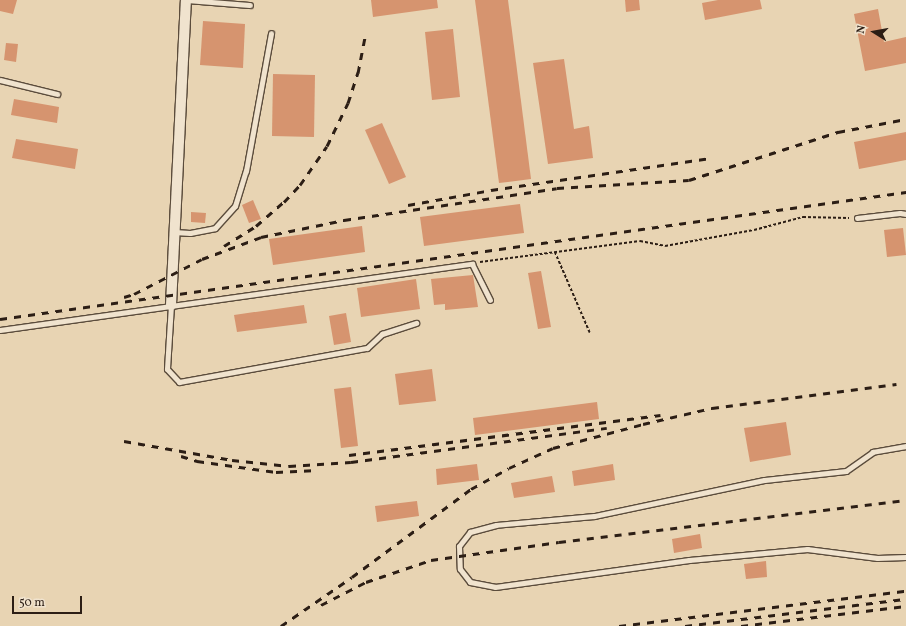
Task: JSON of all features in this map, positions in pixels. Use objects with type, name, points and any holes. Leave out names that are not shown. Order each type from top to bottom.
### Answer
[{"type":"street","points":[[172,305],[174,232],[186,0]]},
{"type":"lane","points":[[186,0],[250,5]]},
{"type":"lane","points":[[174,232],[190,233],[215,228],[235,206],[246,171],[271,33]]},
{"type":"lane","points":[[0,80],[57,94]]},
{"type":"lane","points":[[857,218],[900,213],[906,214]]},
{"type":"lane","points":[[0,330],[472,264],[479,275],[490,300]]},
{"type":"lane","points":[[172,305],[167,369],[179,382],[367,348],[382,334],[416,323]]},
{"type":"lane","points":[[906,446],[873,452],[846,471],[764,480],[594,516],[496,525],[470,532],[459,546],[460,569],[470,582],[495,587],[689,560],[807,549],[878,558],[906,557]]},
{"type":"path","points":[[472,264],[640,241],[665,246],[754,230],[803,217],[857,218]]},
{"type":"path","points":[[555,252],[590,333]]},
{"type":"building","points":[[0,0],[17,0],[13,14],[0,11]]},
{"type":"building","points":[[371,0],[437,0],[438,8],[373,17]]},
{"type":"building","points":[[475,0],[508,0],[531,179],[499,183]]},
{"type":"building","points":[[625,0],[639,0],[640,10],[626,12]]},
{"type":"building","points":[[718,0],[760,0],[762,9],[705,20],[702,3]]},
{"type":"building","points":[[878,9],[884,42],[906,37],[906,63],[865,71],[854,14]]},
{"type":"building","points":[[203,21],[245,24],[243,68],[200,65]]},
{"type":"building","points":[[453,29],[460,97],[432,100],[425,32]]},
{"type":"building","points":[[6,43],[18,44],[16,62],[4,60]]},
{"type":"building","points":[[564,59],[574,129],[589,126],[593,158],[548,164],[533,63]]},
{"type":"building","points":[[273,74],[315,75],[314,137],[272,136]]},
{"type":"building","points":[[14,99],[59,107],[57,123],[11,115]]},
{"type":"building","points":[[382,123],[406,177],[389,184],[365,130]]},
{"type":"building","points":[[906,132],[906,160],[859,169],[854,142]]},
{"type":"building","points":[[16,139],[78,149],[75,169],[12,158]]},
{"type":"building","points":[[253,200],[261,219],[249,223],[242,205]]},
{"type":"building","points":[[520,204],[524,233],[424,246],[420,217]]},
{"type":"building","points":[[191,212],[206,213],[205,223],[191,222]]},
{"type":"building","points":[[362,226],[365,252],[273,265],[269,239]]},
{"type":"building","points":[[903,228],[906,255],[887,257],[884,230]]},
{"type":"building","points":[[541,271],[551,327],[538,329],[528,273]]},
{"type":"building","points":[[473,275],[478,307],[445,310],[445,304],[434,305],[431,279]]},
{"type":"building","points":[[416,279],[420,309],[361,317],[357,288]]},
{"type":"building","points":[[304,305],[307,323],[237,332],[234,315]]},
{"type":"building","points":[[346,313],[351,342],[334,345],[329,316]]},
{"type":"building","points":[[432,369],[436,401],[399,405],[395,374]]},
{"type":"building","points":[[351,387],[358,446],[341,448],[334,389]]},
{"type":"building","points":[[597,402],[599,419],[475,435],[473,418]]},
{"type":"building","points":[[786,422],[791,455],[750,462],[744,428]]},
{"type":"building","points":[[477,464],[479,480],[437,485],[436,469]]},
{"type":"building","points":[[613,464],[615,480],[574,486],[572,471]]},
{"type":"building","points":[[552,476],[555,492],[514,498],[511,483]]},
{"type":"building","points":[[417,501],[419,516],[377,522],[375,506]]},
{"type":"building","points":[[700,534],[702,548],[674,553],[672,539]]},
{"type":"building","points":[[766,561],[767,577],[746,579],[744,564]]},
{"type":"railway","points":[[224,246],[256,226],[284,202],[300,185],[327,146],[348,103],[358,73],[365,37]]},
{"type":"railway","points":[[124,297],[134,294],[202,259],[261,237],[344,220],[557,188],[689,180],[838,132],[906,119]]},
{"type":"railway","points":[[408,205],[491,190],[711,158]]},
{"type":"railway","points":[[0,319],[906,192]]},
{"type":"railway","points":[[281,626],[352,577],[471,489],[509,468],[553,448],[643,424],[712,408],[896,384]]},
{"type":"railway","points":[[349,455],[660,415]]},
{"type":"railway","points":[[124,441],[232,460],[289,466],[351,462],[607,428]]},
{"type":"railway","points":[[181,456],[197,461],[276,472],[318,470]]},
{"type":"railway","points":[[321,605],[366,582],[431,560],[559,542],[906,500]]},
{"type":"railway","points":[[619,626],[906,591]]},
{"type":"railway","points":[[685,626],[906,599]]},
{"type":"railway","points":[[741,626],[906,606]]}]
